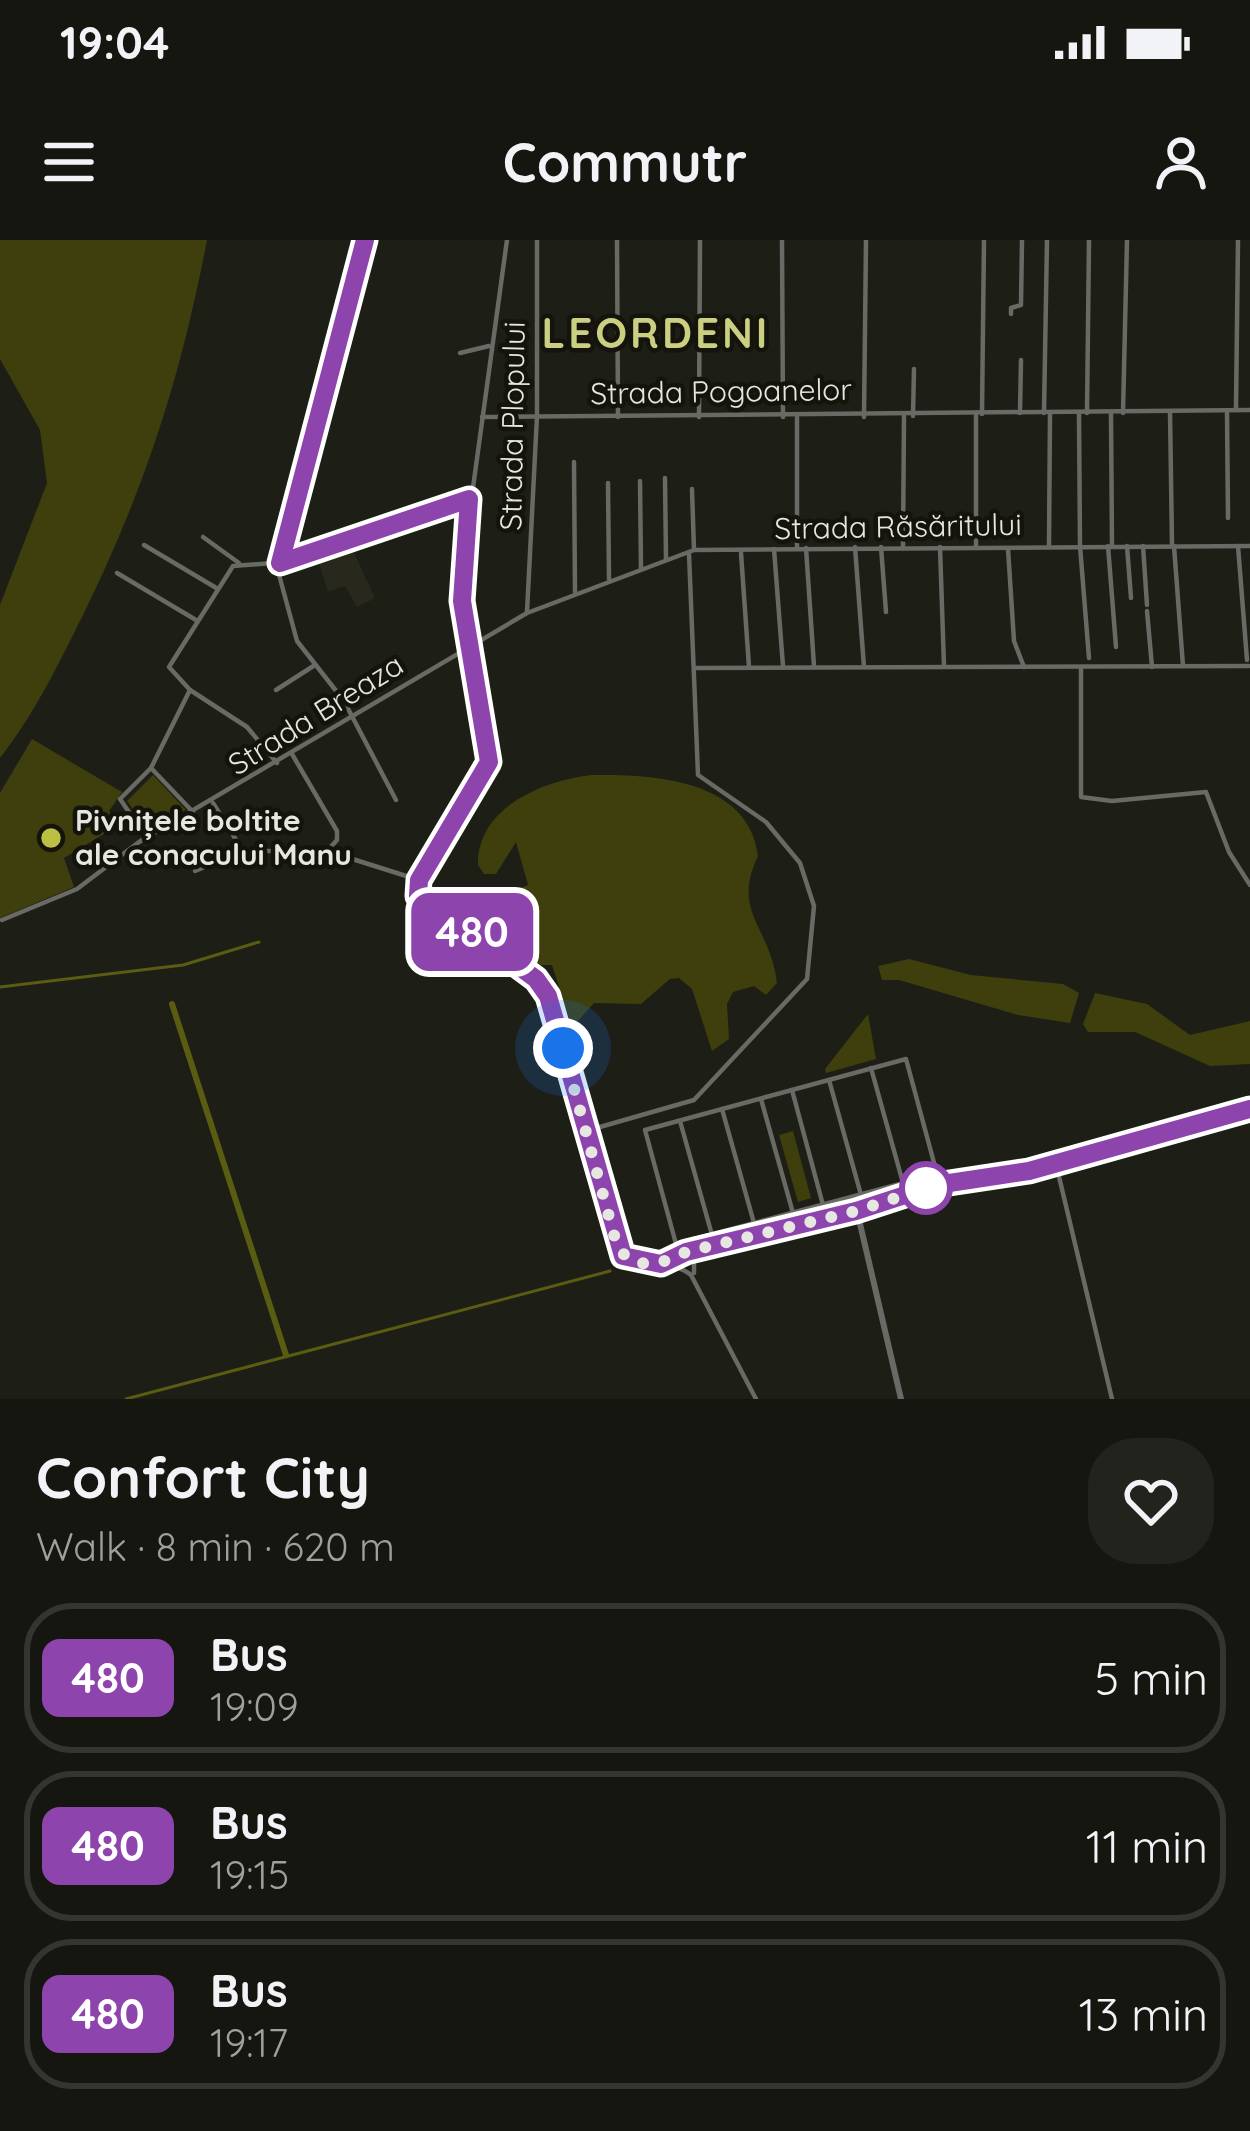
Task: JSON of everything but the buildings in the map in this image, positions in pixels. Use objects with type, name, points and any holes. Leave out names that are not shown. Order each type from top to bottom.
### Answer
[{"type":"street","points":[[365,240],[280,563],[294,635],[351,716],[396,800]]},
{"type":"street","points":[[507,240],[469,499],[461,592],[489,762],[419,880],[418,896],[427,911],[465,927],[543,986],[620,1253],[637,1263],[683,1268],[694,1279]]},
{"type":"street","name":"Strada Plopului","points":[[527,613],[537,416],[536,240]]},
{"type":"street","points":[[617,240],[618,416]]},
{"type":"street","points":[[699,417],[700,240]]},
{"type":"street","points":[[782,240],[783,417]]},
{"type":"street","name":"Strada Pogoanelor","points":[[481,417],[864,417],[866,240]]},
{"type":"street","points":[[976,547],[984,240]]},
{"type":"street","points":[[1020,307],[1022,240]]},
{"type":"street","points":[[1047,240],[1049,547]]},
{"type":"street","points":[[1089,240],[1080,547],[1089,658]]},
{"type":"street","points":[[1123,413],[1126,240]]},
{"type":"street","points":[[1237,411],[1238,240]]},
{"type":"street","points":[[460,353],[490,345]]},
{"type":"street","points":[[1020,413],[1021,361]]},
{"type":"street","points":[[914,369],[914,416]]},
{"type":"street","points":[[864,417],[1250,410]]},
{"type":"street","points":[[1227,411],[1228,518]]},
{"type":"street","points":[[1170,412],[1173,546],[1184,668]]},
{"type":"street","points":[[1111,413],[1110,546],[1116,647]]},
{"type":"street","points":[[903,547],[904,416]]},
{"type":"street","points":[[797,417],[797,548]]},
{"type":"street","points":[[574,462],[575,592]]},
{"type":"street","points":[[665,478],[666,559]]},
{"type":"street","points":[[640,481],[641,568]]},
{"type":"street","points":[[608,482],[609,580]]},
{"type":"street","points":[[586,1131],[699,1096],[798,994],[809,973],[813,898],[800,863],[766,821],[698,775],[692,489]]},
{"type":"street","points":[[202,537],[238,563],[280,563],[469,499]]},
{"type":"street","points":[[144,545],[218,589]]},
{"type":"street","points":[[1126,546],[1131,598]]},
{"type":"street","points":[[1142,546],[1152,667]]},
{"type":"street","points":[[695,668],[1082,669],[1248,663],[1238,546]]},
{"type":"street","name":"Strada Răsăritului","points":[[527,613],[692,550],[1250,546]]},
{"type":"street","points":[[855,547],[864,667]]},
{"type":"street","points":[[881,547],[886,612]]},
{"type":"street","points":[[940,547],[944,666]]},
{"type":"street","points":[[1007,547],[1014,641],[1024,667]]},
{"type":"street","points":[[806,548],[814,666]]},
{"type":"street","points":[[774,549],[783,666]]},
{"type":"street","points":[[741,550],[749,667]]},
{"type":"street","points":[[238,563],[169,662],[190,689],[247,727],[277,763]]},
{"type":"street","points":[[117,573],[196,620]]},
{"type":"street","name":"Strada Breaza","points":[[2,920],[71,893],[146,837],[213,803],[527,613]]},
{"type":"street","points":[[276,689],[315,665]]},
{"type":"street","points":[[1082,669],[1081,797],[1112,801],[1206,792],[1229,852],[1250,885]]},
{"type":"street","points":[[146,837],[120,801],[151,768],[190,689]]},
{"type":"street","points":[[292,754],[335,826],[337,840],[327,851]]},
{"type":"street","points":[[151,768],[194,813]]},
{"type":"street","points":[[213,803],[243,851]]},
{"type":"street","points":[[195,871],[243,851],[327,851],[419,880]]},
{"type":"street","points":[[757,1399],[694,1279],[686,1252],[676,1244],[644,1130],[906,1059],[940,1185]]},
{"type":"street","points":[[871,1068],[903,1184]]},
{"type":"street","points":[[829,1080],[861,1195]]},
{"type":"street","points":[[792,1090],[824,1205]]},
{"type":"street","points":[[761,1099],[800,1222]]},
{"type":"street","points":[[722,1109],[754,1223]]},
{"type":"street","points":[[661,1264],[686,1252],[856,1211],[940,1185],[1056,1163],[1250,1109]]},
{"type":"street","points":[[680,1121],[712,1234]]},
{"type":"street","points":[[1056,1163],[1112,1399]]},
{"type":"street","points":[[676,1244],[938,1174]]},
{"type":"street","points":[[856,1211],[902,1399]]},
{"type":"street","points":[[683,1268],[686,1252]]},
{"type":"shaded area","points":[[0,240],[207,240],[173,386],[143,477],[83,615],[24,724],[0,758],[0,605],[47,483],[40,430],[0,359]]},
{"type":"shaded area","points":[[350,544],[375,598],[357,607],[345,586],[328,592],[317,556]]},
{"type":"shaded area","points":[[32,739],[122,792],[109,811],[114,817],[109,831],[64,858],[74,887],[0,918],[0,793]]},
{"type":"shaded area","points":[[153,775],[186,810],[148,830],[127,801]]},
{"type":"shaded area","points":[[591,775],[641,776],[693,786],[736,810],[751,830],[758,856],[751,875],[750,906],[777,983],[766,995],[754,986],[733,992],[727,1004],[729,1039],[712,1051],[692,989],[679,978],[670,979],[641,1004],[594,1003],[577,1022],[570,1021],[552,965],[541,965],[472,915],[480,903],[528,885],[516,842],[496,874],[484,874],[478,865],[488,827],[516,800],[553,783]]},
{"type":"shaded area","points":[[909,959],[971,975],[1063,984],[1079,993],[1070,1023],[1018,1015],[899,980],[882,980],[878,966]]},
{"type":"shaded area","points":[[1095,993],[1147,1004],[1190,1035],[1250,1021],[1250,1064],[1210,1066],[1135,1032],[1088,1032],[1083,1024]]},
{"type":"shaded area","points":[[868,1014],[876,1059],[826,1073],[825,1069]]},
{"type":"shaded area","points":[[793,1131],[811,1198],[798,1202],[779,1135]]},
{"type":"waterway","points":[[0,987],[183,965],[259,942]]},
{"type":"waterway","points":[[172,1004],[286,1355]]},
{"type":"waterway","points":[[126,1399],[610,1271]]},
{"type":"bus line","name":"480","points":[[365,240],[280,563],[440,505],[469,499],[462,601],[489,762],[419,880],[418,896],[427,911],[465,927],[543,986],[623,1256],[637,1263],[661,1264],[686,1252],[856,1211],[894,1196],[1012,1175],[1250,1109]]},
{"type":"place","name":"Pivnițele boltite ale conacului Manu","points":[[51,838]]},
{"type":"district","name":"LEORDENI","points":[[656,333]]},
{"type":"route","points":[[563,1048],[617,1246],[632,1261],[661,1264],[686,1252],[856,1211],[932,1186],[926,1188]]}]
